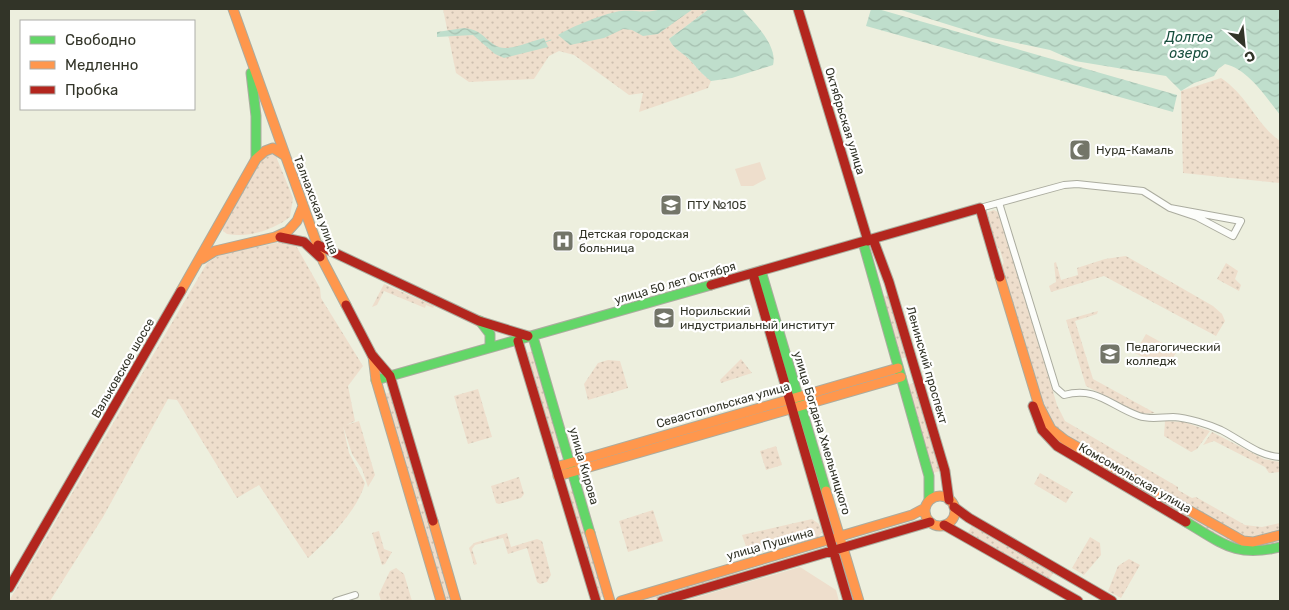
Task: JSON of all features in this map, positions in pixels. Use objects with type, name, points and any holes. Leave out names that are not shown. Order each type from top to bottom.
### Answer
[{"type":"street","points":[[233,9],[249,58]]},
{"type":"street","name":"Октябрьская улица","points":[[798,9],[868,240]]},
{"type":"street","name":"Талнахская улица","points":[[249,58],[323,261],[372,355],[390,376],[456,601]]},
{"type":"street","name":"Вальковское шоссе","points":[[249,58],[257,108],[256,159]]},
{"type":"street","name":"Вальковское шоссе","points":[[9,588],[200,260],[256,159],[269,149],[283,151]]},
{"type":"street","points":[[978,209],[1064,185],[1076,184],[1143,191],[1170,208],[1197,217],[1233,236],[1241,222],[1170,208]]},
{"type":"street","points":[[999,203],[1056,388],[1064,395],[1078,391],[1089,392],[1140,417],[1175,417],[1191,420],[1220,430],[1264,454],[1280,457]]},
{"type":"street","points":[[200,260],[225,244],[250,242],[278,236],[295,227],[303,206]]},
{"type":"street","name":"улица 50 лет Октября","points":[[376,380],[533,337],[978,209]]},
{"type":"street","name":"Комсомольская улица","points":[[978,209],[1039,422],[1046,435],[1057,446],[1237,551],[1252,554],[1280,547]]},
{"type":"street","points":[[218,228],[218,236],[225,244]]},
{"type":"street","points":[[278,236],[304,242],[323,261]]},
{"type":"street","points":[[868,240],[899,372],[929,476],[926,515],[930,522],[936,525],[944,525],[1078,601]]},
{"type":"street","name":"Ленинский проспект","points":[[868,240],[889,282],[945,471],[952,503]]},
{"type":"street","points":[[318,245],[479,320],[519,335],[533,337]]},
{"type":"street","name":"улица Богдана Хмельницкого","points":[[757,273],[795,403],[848,601]]},
{"type":"street","points":[[479,320],[490,334],[490,348]]},
{"type":"street","name":"улица Кирова","points":[[533,337],[610,601]]},
{"type":"street","points":[[518,341],[596,601]]},
{"type":"street","name":"Талнахская улица","points":[[372,355],[376,380],[441,601]]},
{"type":"street","name":"Комсомольская улица","points":[[1025,368],[1044,419],[1051,429],[1065,440],[1243,542],[1254,542],[1280,535]]},
{"type":"street","name":"Севастопольская улица","points":[[557,471],[899,372]]},
{"type":"street","name":"улица Богдана Хмельницкого","points":[[795,403],[840,536],[859,601]]},
{"type":"street","points":[[927,504],[939,496],[952,503],[969,518],[1112,601]]},
{"type":"street","points":[[944,525],[952,518],[952,503]]},
{"type":"street","name":"улица Пушкина","points":[[621,601],[912,515],[927,504]]},
{"type":"street","name":"улица Пушкина","points":[[662,601],[930,522]]},
{"type":"street","points":[[1056,588],[1064,573]]},
{"type":"street","points":[[336,601],[355,596]]},
{"type":"shaded area","points":[[443,9],[709,9],[669,39],[675,48],[711,81],[708,88],[639,112],[643,93],[629,95],[574,55],[559,51],[549,56],[534,79],[469,82],[456,73]]},
{"type":"shaded area","points":[[1221,78],[1238,93],[1264,127],[1280,141],[1280,183],[1183,173],[1181,91]]},
{"type":"shaded area","points":[[271,153],[275,154],[293,198],[290,217],[276,226],[260,232],[243,235],[227,234],[223,231],[222,225],[263,158]]},
{"type":"shaded area","points":[[760,162],[766,179],[753,186],[741,186],[735,169]]},
{"type":"shaded area","points":[[994,210],[1000,213],[1057,405],[1065,421],[1178,487],[1178,490],[1192,498],[1196,497],[1245,525],[1262,527],[1280,523],[1280,531],[1247,539],[1057,430],[1047,417],[1001,266],[1004,263],[1000,250],[994,242],[985,213]]},
{"type":"shaded area","points":[[281,242],[295,244],[320,288],[321,298],[363,366],[348,386],[355,421],[346,425],[359,421],[375,475],[368,487],[362,469],[352,454],[343,426],[349,453],[365,483],[356,504],[349,514],[308,558],[259,485],[237,498],[177,400],[168,399],[103,517],[50,601],[9,601],[207,263],[221,254]]},
{"type":"shaded area","points":[[1126,256],[1213,306],[1222,314],[1225,321],[1216,336],[1104,276],[1051,292],[1049,286],[1056,282],[1054,263],[1056,262],[1061,280],[1078,275],[1077,268],[1105,259]]},
{"type":"shaded area","points":[[1226,263],[1238,271],[1235,279],[1241,285],[1239,291],[1217,279]]},
{"type":"shaded area","points":[[384,284],[434,306],[433,308],[426,305],[425,308],[384,291],[377,305],[372,307]]},
{"type":"shaded area","points":[[888,295],[907,357],[899,359],[881,297]]},
{"type":"shaded area","points":[[1098,311],[1097,314],[1075,321],[1093,379],[1155,413],[1141,414],[1086,386],[1066,320]]},
{"type":"shaded area","points":[[1146,334],[1177,351],[1166,369],[1135,353]]},
{"type":"shaded area","points":[[533,351],[563,452],[556,454],[526,353]]},
{"type":"shaded area","points":[[741,359],[752,373],[721,383],[720,380]]},
{"type":"shaded area","points":[[608,360],[620,361],[628,388],[588,400],[584,384],[598,363]]},
{"type":"shaded area","points":[[914,383],[940,471],[933,473],[907,385]]},
{"type":"shaded area","points":[[478,389],[492,437],[468,444],[454,396]]},
{"type":"shaded area","points":[[390,392],[422,500],[417,502],[385,394]]},
{"type":"shaded area","points":[[1165,421],[1184,422],[1210,431],[1197,449],[1191,452],[1164,436]]},
{"type":"shaded area","points":[[1045,426],[1073,448],[1233,541],[1238,543],[1280,538],[1280,543],[1258,549],[1237,548],[1060,445]]},
{"type":"shaded area","points":[[1212,432],[1264,459],[1280,462],[1280,472],[1269,473],[1265,467],[1214,441],[1203,445]]},
{"type":"shaded area","points":[[776,446],[782,465],[766,470],[760,451]]},
{"type":"shaded area","points":[[1040,473],[1073,492],[1066,503],[1034,484]]},
{"type":"shaded area","points":[[519,477],[524,494],[521,498],[499,504],[496,503],[491,486]]},
{"type":"shaded area","points":[[574,490],[605,596],[599,598],[567,491]]},
{"type":"shaded area","points":[[423,503],[452,601],[446,601],[418,505]]},
{"type":"shaded area","points":[[653,510],[663,541],[628,552],[619,521]]},
{"type":"shaded area","points":[[812,519],[819,524],[822,532],[818,538],[749,555],[742,535]]},
{"type":"shaded area","points":[[972,525],[1054,572],[1049,580],[968,533]]},
{"type":"shaded area","points":[[379,531],[384,549],[392,552],[385,564],[382,565],[372,533]]},
{"type":"shaded area","points":[[507,533],[511,547],[537,539],[542,541],[551,575],[547,582],[540,584],[537,582],[527,548],[508,554],[503,538],[475,545],[472,549],[477,564],[474,565],[469,548],[474,543]]},
{"type":"shaded area","points":[[1090,537],[1100,543],[1101,555],[1084,575],[1072,568]]},
{"type":"shaded area","points":[[1129,559],[1140,565],[1121,598],[1108,591],[1118,566]]},
{"type":"shaded area","points":[[800,567],[836,590],[839,601],[684,601]]},
{"type":"shaded area","points":[[396,568],[404,574],[412,601],[381,601],[379,594],[390,571]]},
{"type":"shaded area","points":[[737,570],[738,575],[650,601],[632,601]]},
{"type":"water","points":[[661,9],[693,9],[658,34],[643,36],[632,30],[623,29],[604,38],[570,45],[558,35],[589,20],[615,12],[642,12]]},
{"type":"water","points":[[709,9],[742,9],[769,42],[774,57],[773,65],[732,78],[711,81],[704,76],[688,58],[675,48],[669,39]]},
{"type":"water","points":[[871,9],[878,9],[1177,95],[1173,112],[866,26]]},
{"type":"water","name":"Долгое озеро","points":[[898,9],[1280,9],[1280,115],[1263,92],[1249,78],[1225,64],[1218,69],[1214,76],[1194,83],[1181,91],[1166,76],[1075,61],[1050,50],[988,37]]},
{"type":"water","points":[[464,28],[477,32],[500,47],[514,47],[544,38],[548,47],[504,58],[495,54],[473,35],[437,37],[437,32]]},
{"type":"waterway","points":[[545,42],[551,40]]},
{"type":"traffic: fast","points":[[251,73],[256,116],[256,159]]},
{"type":"traffic: fast","points":[[863,242],[929,476],[929,500]]},
{"type":"traffic: fast","points":[[761,271],[826,491]]},
{"type":"traffic: fast","points":[[376,380],[711,285]]},
{"type":"traffic: fast","points":[[480,321],[490,334],[490,347]]},
{"type":"traffic: fast","points":[[533,337],[590,533]]},
{"type":"traffic: fast","points":[[1186,522],[1220,542],[1240,549],[1251,551],[1280,547]]},
{"type":"traffic: slow","points":[[233,9],[323,261],[346,305]]},
{"type":"traffic: slow","points":[[181,291],[256,159],[265,151],[273,148],[284,155]]},
{"type":"traffic: slow","points":[[202,259],[215,251],[275,237],[288,231],[297,221],[303,206]]},
{"type":"traffic: slow","points":[[1000,277],[1039,406],[1051,429],[1065,440],[1243,541],[1253,542],[1280,535]]},
{"type":"traffic: slow","points":[[373,356],[376,380],[441,601]]},
{"type":"traffic: slow","points":[[556,467],[898,368]]},
{"type":"traffic: slow","points":[[558,476],[901,377]]},
{"type":"traffic: slow","points":[[826,491],[859,601]]},
{"type":"traffic: slow","points":[[940,496],[950,501],[955,511],[950,521],[940,526],[930,521],[925,511],[930,501],[940,496]]},
{"type":"traffic: slow","points":[[621,601],[912,515],[925,508]]},
{"type":"traffic: slow","points":[[433,521],[456,601]]},
{"type":"traffic: slow","points":[[590,533],[610,601]]},
{"type":"traffic: jam","points":[[798,9],[868,241]]},
{"type":"traffic: jam","points":[[711,285],[980,208],[1000,277]]},
{"type":"traffic: jam","points":[[280,237],[304,242],[320,257]]},
{"type":"traffic: jam","points":[[873,239],[889,282],[945,471],[949,500]]},
{"type":"traffic: jam","points":[[318,245],[479,321],[528,336]]},
{"type":"traffic: jam","points":[[753,274],[848,601]]},
{"type":"traffic: jam","points":[[9,588],[181,291]]},
{"type":"traffic: jam","points":[[346,305],[372,355],[390,376],[433,521]]},
{"type":"traffic: jam","points":[[518,341],[596,601]]},
{"type":"traffic: jam","points":[[1033,406],[1042,430],[1057,446],[1186,522]]},
{"type":"traffic: jam","points":[[954,507],[969,518],[1112,601]]},
{"type":"traffic: jam","points":[[662,601],[930,522]]},
{"type":"traffic: jam","points":[[944,525],[1078,601]]},
{"type":"place","name":"Нурд-Камаль","points":[[1080,150]]},
{"type":"place","name":"ПТУ №105","points":[[671,205]]},
{"type":"place","name":"Детская городская больница","points":[[563,241]]},
{"type":"place","name":"Норильский индустриальный институт","points":[[664,318]]},
{"type":"place","name":"Педагогический колледж","points":[[1110,354]]}]
